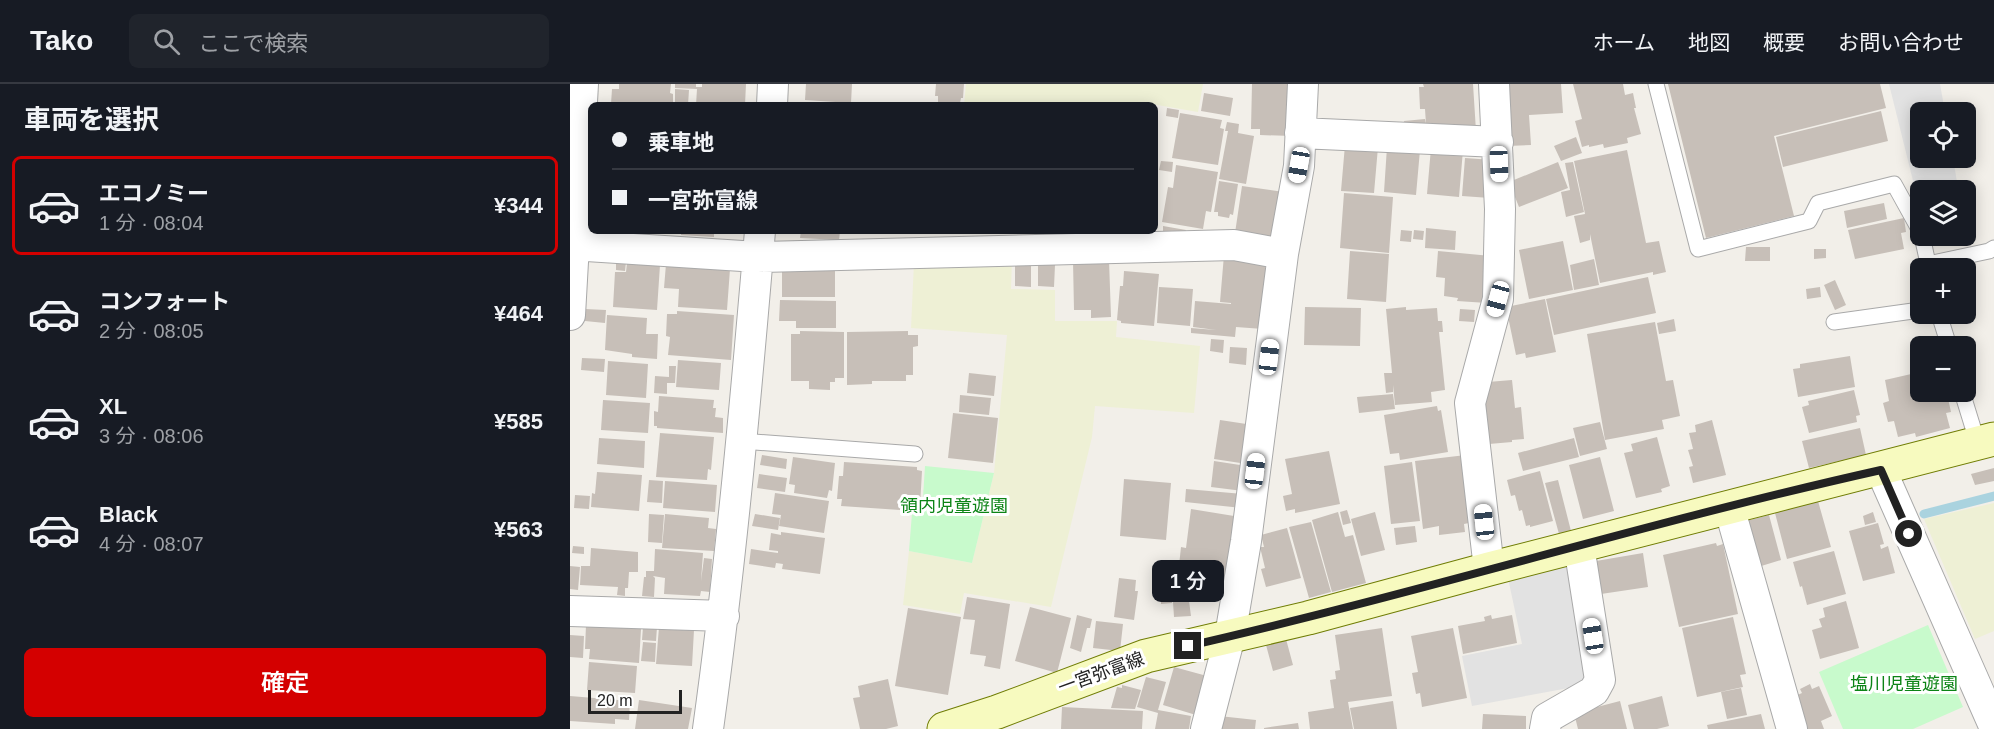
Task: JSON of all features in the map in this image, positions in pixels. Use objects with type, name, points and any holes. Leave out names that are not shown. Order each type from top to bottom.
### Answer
[{"type":"main road","name":"一宮弥富線","points":[[944,729],[997,712],[1146,656],[1308,618],[1489,569],[1986,442]]},
{"type":"street","points":[[570,315],[572,245],[583,84]]},
{"type":"street","points":[[771,102],[773,84]]},
{"type":"street","points":[[1206,729],[1230,636],[1246,541],[1283,254],[1299,165],[1303,84]]},
{"type":"street","points":[[1489,569],[1470,403],[1498,299],[1500,209],[1494,84]]},
{"type":"street","points":[[1300,133],[1498,142]]},
{"type":"street","points":[[708,729],[724,616],[759,244]]},
{"type":"street","points":[[572,245],[1234,245],[1283,254]]},
{"type":"street","points":[[1881,470],[1994,726]]},
{"type":"street","points":[[1729,507],[1792,729]]},
{"type":"street","points":[[1545,729],[1547,718],[1594,691],[1600,680],[1579,546]]},
{"type":"street","points":[[570,611],[724,616]]},
{"type":"lane","points":[[1656,84],[1698,249],[1809,221],[1818,203],[1893,184],[1910,214]]},
{"type":"lane","points":[[1961,258],[1994,248]]},
{"type":"lane","points":[[1834,321],[1910,311]]},
{"type":"lane","points":[[1967,402],[1986,442]]},
{"type":"lane","points":[[742,441],[915,454]]},
{"type":"green space","points":[[966,84],[1203,84],[1198,112],[1158,105],[1158,102],[964,102]]},
{"type":"green space","points":[[1012,259],[1011,289],[1055,290],[1055,321],[1117,321],[1116,337],[1200,346],[1194,413],[1095,406],[1092,437],[1051,607],[964,593],[960,614],[903,605],[909,551],[972,563],[994,473],[1007,335],[911,328],[914,262]]},
{"type":"green space","name":"領内児童遊園","points":[[925,466],[994,473],[972,563],[909,551],[912,513],[922,513]]},
{"type":"green space","points":[[1994,503],[1994,631],[1975,639],[1924,519]]},
{"type":"green space","name":"塩川児童遊園","points":[[1928,625],[1963,707],[1913,729],[1843,729],[1819,672]]},
{"type":"shaded area","points":[[1889,84],[1940,84],[1943,102],[1910,102],[1910,168],[1955,168],[1957,180],[1913,180]]},
{"type":"shaded area","points":[[1566,567],[1574,572],[1590,677],[1585,685],[1472,706],[1462,656],[1522,644],[1508,578]]},
{"type":"building","points":[[619,84],[671,84],[670,93],[673,94],[673,102],[611,102],[612,89],[619,89]]},
{"type":"building","points":[[675,84],[696,84],[696,87],[702,87],[702,84],[746,84],[745,102],[696,102],[697,89],[675,88]]},
{"type":"building","points":[[806,84],[852,84],[851,102],[805,100]]},
{"type":"building","points":[[936,84],[964,84],[963,98],[960,102],[938,102],[938,96],[935,96]]},
{"type":"building","points":[[1252,84],[1293,84],[1292,136],[1260,135],[1260,129],[1251,129]]},
{"type":"building","points":[[1423,84],[1473,84],[1476,131],[1405,128],[1404,121],[1425,119],[1426,124],[1425,109],[1420,109],[1419,87],[1424,87]]},
{"type":"building","points":[[1502,84],[1561,84],[1563,113],[1529,115],[1531,145],[1507,146]]},
{"type":"building","points":[[1573,84],[1623,84],[1625,95],[1633,93],[1636,108],[1634,108],[1641,134],[1627,138],[1628,143],[1604,148],[1603,144],[1582,147],[1575,121],[1582,119]]},
{"type":"building","points":[[1668,84],[1880,84],[1886,108],[1774,136],[1794,216],[1706,238]]},
{"type":"building","points":[[675,89],[689,90],[688,102],[675,102]]},
{"type":"building","points":[[1204,93],[1233,98],[1230,116],[1201,111]]},
{"type":"building","points":[[1167,108],[1179,110],[1178,118],[1166,116]]},
{"type":"building","points":[[1881,111],[1888,141],[1783,167],[1776,137]]},
{"type":"building","points":[[1180,113],[1222,120],[1220,128],[1224,129],[1218,165],[1172,158]]},
{"type":"building","points":[[1227,122],[1239,124],[1238,133],[1254,136],[1246,184],[1219,179],[1228,131],[1225,131]]},
{"type":"building","points":[[1576,137],[1582,153],[1561,161],[1554,146]]},
{"type":"building","points":[[1345,145],[1378,147],[1374,193],[1341,191]]},
{"type":"building","points":[[1387,147],[1420,150],[1416,195],[1384,192]]},
{"type":"building","points":[[1431,148],[1463,150],[1459,197],[1427,194]]},
{"type":"building","points":[[1627,150],[1646,243],[1659,241],[1666,272],[1653,275],[1653,272],[1600,283],[1590,234],[1590,240],[1580,243],[1574,216],[1585,214],[1574,161]]},
{"type":"building","points":[[1465,158],[1493,160],[1490,198],[1462,196]]},
{"type":"building","points":[[1161,161],[1173,162],[1172,172],[1159,170]]},
{"type":"building","points":[[1558,162],[1568,188],[1519,207],[1509,182]]},
{"type":"building","points":[[1573,162],[1584,212],[1566,217],[1561,192],[1570,190],[1565,163]]},
{"type":"building","points":[[1176,165],[1218,172],[1211,212],[1206,211],[1203,229],[1162,222],[1168,187],[1173,188]]},
{"type":"building","points":[[1219,181],[1238,184],[1233,215],[1230,214],[1229,218],[1218,216],[1218,212],[1214,212]]},
{"type":"building","points":[[1242,186],[1284,192],[1275,241],[1235,233]]},
{"type":"building","points":[[1344,193],[1393,197],[1389,253],[1340,248]]},
{"type":"building","points":[[1884,203],[1887,219],[1847,228],[1844,211]]},
{"type":"building","points":[[1904,218],[1906,232],[1901,233],[1904,249],[1855,259],[1848,230]]},
{"type":"building","points":[[1163,226],[1186,230],[1184,236],[1163,233]]},
{"type":"building","points":[[1426,228],[1456,231],[1455,250],[1425,248]]},
{"type":"building","points":[[1401,230],[1412,231],[1411,242],[1400,241]]},
{"type":"building","points":[[1414,230],[1424,231],[1423,240],[1413,239]]},
{"type":"building","points":[[714,234],[714,237],[681,235]]},
{"type":"building","points":[[801,234],[840,234],[839,240],[800,238]]},
{"type":"building","points":[[1563,241],[1573,290],[1529,299],[1519,250]]},
{"type":"building","points":[[1746,247],[1770,247],[1770,261],[1745,261]]},
{"type":"building","points":[[1814,249],[1826,249],[1826,258],[1814,259]]},
{"type":"building","points":[[1350,251],[1389,254],[1386,302],[1347,299]]},
{"type":"building","points":[[1438,251],[1491,256],[1487,303],[1457,301],[1458,298],[1444,296],[1445,278],[1436,277]]},
{"type":"building","points":[[1224,255],[1266,260],[1263,329],[1236,327],[1235,337],[1191,333],[1191,328],[1216,330],[1193,327],[1195,301],[1231,304],[1220,302]]},
{"type":"building","points":[[1594,259],[1599,285],[1574,290],[1570,265]]},
{"type":"building","points":[[1109,260],[1111,317],[1091,318],[1091,310],[1074,310],[1073,261]]},
{"type":"building","points":[[616,262],[626,262],[625,271],[616,270]]},
{"type":"building","points":[[627,263],[660,265],[657,310],[613,307],[615,272],[626,272]]},
{"type":"building","points":[[666,264],[730,269],[727,310],[678,307],[679,289],[664,288]]},
{"type":"building","points":[[1015,264],[1031,265],[1031,287],[1015,286]]},
{"type":"building","points":[[1038,265],[1055,265],[1054,287],[1038,286]]},
{"type":"building","points":[[782,270],[835,271],[835,297],[782,297]]},
{"type":"building","points":[[1124,271],[1159,274],[1154,326],[1121,323],[1117,320],[1120,286],[1123,286]]},
{"type":"building","points":[[1648,277],[1656,313],[1554,335],[1546,299]]},
{"type":"building","points":[[1835,280],[1846,305],[1835,310],[1824,285]]},
{"type":"building","points":[[1159,287],[1193,289],[1190,326],[1157,323]]},
{"type":"building","points":[[1820,287],[1821,297],[1807,299],[1806,289]]},
{"type":"building","points":[[1545,299],[1556,352],[1526,358],[1525,353],[1516,355],[1506,307]]},
{"type":"building","points":[[780,300],[836,301],[836,328],[796,328],[796,321],[779,321]]},
{"type":"building","points":[[1305,307],[1361,308],[1360,346],[1304,345]]},
{"type":"building","points":[[1406,307],[1406,310],[1437,308],[1438,321],[1442,321],[1443,332],[1439,332],[1445,390],[1431,392],[1432,402],[1395,405],[1393,385],[1393,392],[1386,393],[1384,373],[1392,373],[1386,309]]},
{"type":"building","points":[[585,309],[606,310],[605,323],[585,321]]},
{"type":"building","points":[[1460,309],[1475,310],[1474,322],[1459,321]]},
{"type":"building","points":[[677,311],[734,315],[731,360],[668,355],[670,337],[666,336],[667,314],[677,314]]},
{"type":"building","points":[[607,315],[647,318],[646,334],[658,334],[657,359],[632,357],[632,354],[605,350]]},
{"type":"building","points":[[1674,319],[1676,331],[1659,334],[1657,323]]},
{"type":"building","points":[[1655,322],[1666,381],[1673,380],[1680,416],[1662,420],[1664,429],[1605,440],[1587,334]]},
{"type":"building","points":[[800,331],[844,332],[844,378],[835,378],[835,382],[830,382],[830,390],[809,389],[809,381],[791,381],[791,334],[800,334]]},
{"type":"building","points":[[908,331],[908,335],[918,335],[918,346],[913,347],[913,375],[906,375],[906,381],[872,381],[872,384],[847,385],[847,332]]},
{"type":"building","points":[[1211,339],[1224,340],[1223,353],[1210,351]]},
{"type":"building","points":[[1230,347],[1247,348],[1246,365],[1229,363]]},
{"type":"building","points":[[1850,356],[1855,387],[1798,397],[1793,369],[1800,368],[1800,364]]},
{"type":"building","points":[[582,358],[605,359],[604,372],[581,370]]},
{"type":"building","points":[[678,360],[721,363],[719,390],[676,387]]},
{"type":"building","points":[[608,361],[648,364],[646,398],[606,395]]},
{"type":"building","points":[[669,366],[676,366],[675,383],[667,383],[667,394],[654,393],[655,376],[669,377]]},
{"type":"building","points":[[969,373],[996,376],[994,396],[967,393]]},
{"type":"building","points":[[1910,374],[1910,402],[1949,402],[1951,412],[1946,413],[1950,428],[1916,437],[1915,433],[1898,437],[1894,421],[1888,422],[1883,403],[1889,401],[1885,380]]},
{"type":"building","points":[[1512,380],[1515,408],[1521,407],[1524,439],[1489,444],[1483,391],[1488,382]]},
{"type":"building","points":[[1854,390],[1860,415],[1856,416],[1857,422],[1809,433],[1802,407],[1809,405],[1808,401]]},
{"type":"building","points":[[1393,394],[1395,409],[1359,413],[1357,397]]},
{"type":"building","points":[[960,395],[991,398],[989,415],[959,412]]},
{"type":"building","points":[[659,396],[714,400],[715,417],[723,418],[723,433],[657,428],[654,426],[654,411],[658,412]]},
{"type":"building","points":[[603,400],[650,403],[648,433],[601,430]]},
{"type":"building","points":[[1437,406],[1438,411],[1441,410],[1448,452],[1400,460],[1399,453],[1390,454],[1384,415]]},
{"type":"building","points":[[953,413],[998,418],[993,463],[948,458]]},
{"type":"building","points":[[1220,420],[1253,425],[1247,464],[1214,459]]},
{"type":"building","points":[[1712,420],[1726,475],[1693,483],[1689,467],[1693,466],[1688,450],[1693,449],[1689,433],[1696,432],[1695,425]]},
{"type":"building","points":[[1600,422],[1607,449],[1580,456],[1573,428]]},
{"type":"building","points":[[1860,428],[1866,455],[1809,468],[1802,441]]},
{"type":"building","points":[[660,433],[714,437],[711,470],[708,469],[707,480],[656,477]]},
{"type":"building","points":[[1657,437],[1670,486],[1661,489],[1662,492],[1636,498],[1624,453],[1633,451],[1631,444]]},
{"type":"building","points":[[599,438],[645,441],[644,468],[597,464]]},
{"type":"building","points":[[1574,438],[1579,457],[1523,471],[1518,453]]},
{"type":"building","points":[[1329,451],[1340,504],[1295,513],[1295,509],[1286,511],[1283,496],[1292,494],[1285,459]]},
{"type":"building","points":[[762,455],[787,459],[786,469],[760,465]]},
{"type":"building","points":[[1466,455],[1474,522],[1464,524],[1465,532],[1439,535],[1439,526],[1423,529],[1415,461]]},
{"type":"building","points":[[793,457],[835,463],[832,491],[829,490],[827,498],[794,493],[795,485],[789,484]]},
{"type":"building","points":[[1600,457],[1614,511],[1583,519],[1569,465]]},
{"type":"building","points":[[1214,461],[1240,465],[1240,469],[1247,470],[1243,491],[1211,487]]},
{"type":"building","points":[[844,462],[917,467],[917,470],[922,471],[920,506],[915,506],[915,511],[841,506],[842,499],[837,499],[839,476],[843,476]]},
{"type":"building","points":[[1412,462],[1420,521],[1391,524],[1384,466]]},
{"type":"building","points":[[1994,468],[1994,481],[1975,485],[1971,474]]},
{"type":"building","points":[[1540,471],[1553,521],[1530,527],[1530,525],[1526,526],[1515,495],[1511,496],[1507,480]]},
{"type":"building","points":[[597,472],[642,475],[639,511],[591,507]]},
{"type":"building","points":[[759,474],[787,478],[785,492],[757,488]]},
{"type":"building","points":[[1124,479],[1171,483],[1166,540],[1120,536]]},
{"type":"building","points":[[649,480],[663,481],[662,503],[647,502]]},
{"type":"building","points":[[1558,480],[1571,531],[1559,534],[1545,483]]},
{"type":"building","points":[[665,481],[717,485],[715,512],[663,508]]},
{"type":"building","points":[[1186,489],[1243,494],[1242,508],[1185,502]]},
{"type":"building","points":[[775,493],[829,501],[824,533],[779,526],[781,515],[772,514]]},
{"type":"building","points":[[575,495],[590,496],[589,509],[574,508]]},
{"type":"building","points":[[1818,501],[1831,547],[1787,559],[1775,513]]},
{"type":"building","points":[[1191,509],[1234,516],[1224,591],[1220,590],[1219,595],[1201,592],[1201,587],[1177,584],[1181,547],[1186,548]]},
{"type":"building","points":[[1347,510],[1351,523],[1343,525],[1340,512]]},
{"type":"building","points":[[1338,512],[1345,537],[1353,535],[1366,583],[1332,592],[1312,520]]},
{"type":"building","points":[[1375,512],[1385,550],[1361,556],[1351,519]]},
{"type":"building","points":[[1873,512],[1876,522],[1865,525],[1863,516]]},
{"type":"building","points":[[649,514],[664,515],[662,543],[648,542]]},
{"type":"building","points":[[665,514],[709,518],[708,528],[716,529],[714,551],[662,548]]},
{"type":"building","points":[[755,514],[780,518],[778,530],[752,526]]},
{"type":"building","points":[[1769,515],[1781,560],[1758,567],[1746,521]]},
{"type":"building","points":[[1311,522],[1331,592],[1309,598],[1289,527]]},
{"type":"building","points":[[1878,523],[1884,544],[1880,545],[1881,549],[1888,546],[1895,573],[1863,581],[1849,531]]},
{"type":"building","points":[[1415,526],[1417,542],[1396,545],[1394,528]]},
{"type":"building","points":[[1287,528],[1301,578],[1266,587],[1261,569],[1265,568],[1260,547],[1264,547],[1261,535]]},
{"type":"building","points":[[781,532],[825,538],[820,574],[782,569],[783,564],[776,563],[775,568],[749,564],[751,549],[778,553],[778,551],[769,550],[771,533],[781,535]]},
{"type":"building","points":[[1716,543],[1717,546],[1723,544],[1738,614],[1679,627],[1663,555]]},
{"type":"building","points":[[573,546],[584,547],[584,554],[572,553]]},
{"type":"building","points":[[591,548],[638,552],[638,572],[629,572],[625,596],[617,595],[618,587],[580,585],[581,566],[590,566]]},
{"type":"building","points":[[655,549],[703,553],[701,581],[704,558],[712,559],[710,592],[701,591],[700,596],[664,594],[665,578],[653,576],[655,578],[654,597],[642,596],[646,571],[654,571]]},
{"type":"building","points":[[1834,551],[1846,594],[1807,605],[1793,562]]},
{"type":"building","points":[[1643,553],[1648,587],[1601,594],[1596,561]]},
{"type":"building","points":[[570,566],[580,567],[578,590],[570,589]]},
{"type":"building","points":[[1119,578],[1136,580],[1135,591],[1138,591],[1134,620],[1114,617]]},
{"type":"building","points":[[1171,595],[1172,603],[1161,604],[1161,596]]},
{"type":"building","points":[[967,597],[1010,604],[1000,669],[984,666],[986,656],[970,654],[975,620],[963,619]]},
{"type":"building","points":[[1189,601],[1191,616],[1174,617],[1173,602]]},
{"type":"building","points":[[1846,601],[1859,648],[1820,659],[1812,630],[1822,627],[1819,619],[1825,617],[1823,608]]},
{"type":"building","points":[[1030,607],[1071,618],[1057,673],[1015,661]]},
{"type":"building","points":[[908,608],[961,617],[948,695],[895,686]]},
{"type":"building","points":[[1077,615],[1092,619],[1090,628],[1087,628],[1081,652],[1070,648]]},
{"type":"building","points":[[1491,615],[1492,619],[1512,615],[1517,643],[1463,654],[1458,626],[1485,621],[1484,617]]},
{"type":"building","points":[[1733,617],[1746,674],[1740,675],[1743,687],[1697,697],[1682,628]]},
{"type":"building","points":[[1096,621],[1123,624],[1120,651],[1093,648]]},
{"type":"building","points":[[586,625],[641,629],[639,663],[589,659],[590,649],[585,649]]},
{"type":"building","points":[[643,627],[657,627],[656,641],[642,640]]},
{"type":"building","points":[[659,627],[694,630],[692,666],[656,664]]},
{"type":"building","points":[[1382,628],[1392,696],[1348,702],[1353,729],[1310,729],[1308,712],[1334,708],[1330,680],[1336,679],[1335,671],[1340,670],[1335,635]]},
{"type":"building","points":[[1453,628],[1467,698],[1422,707],[1420,693],[1416,694],[1412,673],[1418,672],[1411,636]]},
{"type":"building","points":[[570,635],[584,636],[583,658],[570,657]]},
{"type":"building","points":[[1286,639],[1293,665],[1273,671],[1266,645]]},
{"type":"building","points":[[643,642],[656,643],[655,662],[641,661]]},
{"type":"building","points":[[589,662],[637,666],[635,693],[587,690]]},
{"type":"building","points":[[1174,667],[1207,676],[1196,715],[1163,705]]},
{"type":"building","points":[[1146,677],[1166,682],[1158,710],[1191,716],[1189,729],[1155,729],[1158,713],[1137,707]]},
{"type":"building","points":[[888,679],[898,726],[886,729],[860,729],[853,698],[860,697],[858,686]]},
{"type":"building","points":[[1810,684],[1812,689],[1819,686],[1832,716],[1821,721],[1824,729],[1807,729],[1793,697],[1802,693],[1800,689]]},
{"type":"building","points":[[1122,685],[1141,690],[1135,709],[1111,708],[1117,687],[1122,688]]},
{"type":"building","points":[[1741,688],[1747,715],[1727,719],[1721,692]]},
{"type":"building","points":[[570,696],[630,701],[629,720],[615,719],[615,724],[570,721]]},
{"type":"building","points":[[1662,696],[1669,726],[1657,729],[1634,729],[1628,705]]},
{"type":"building","points":[[639,700],[692,708],[688,729],[635,729]]},
{"type":"building","points":[[1393,701],[1397,729],[1354,729],[1350,708]]},
{"type":"building","points":[[1620,701],[1627,729],[1578,729],[1574,713]]},
{"type":"building","points":[[1062,707],[1143,711],[1142,729],[1061,729]]},
{"type":"building","points":[[1483,714],[1526,716],[1526,729],[1482,729]]},
{"type":"building","points":[[1761,714],[1765,729],[1708,729],[1707,725]]},
{"type":"building","points":[[1219,716],[1256,720],[1255,729],[1216,729]]},
{"type":"building","points":[[1298,723],[1299,729],[1264,729],[1264,728]]},
{"type":"waterway","points":[[1924,514],[1994,496]]},
{"type":"route","points":[[1188,646],[1308,618],[1489,569],[1881,470],[1909,534]]}]
